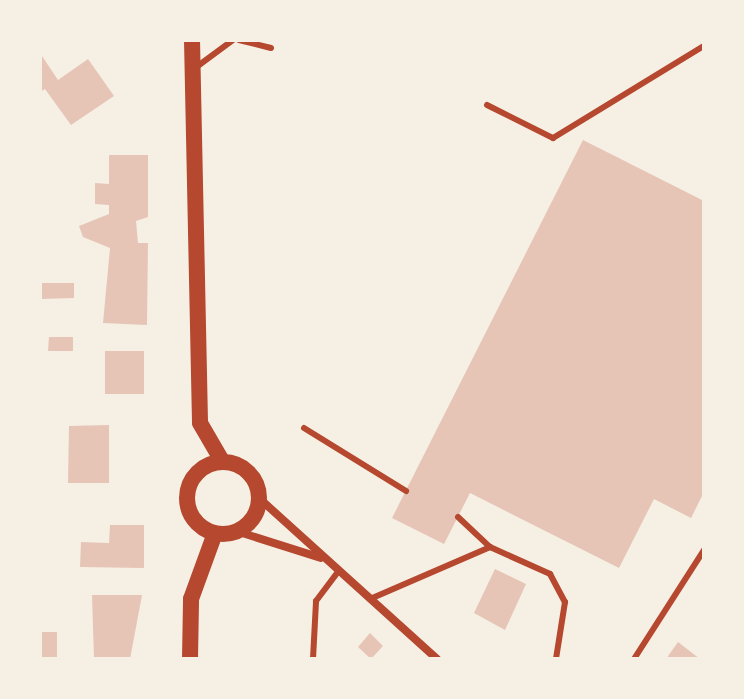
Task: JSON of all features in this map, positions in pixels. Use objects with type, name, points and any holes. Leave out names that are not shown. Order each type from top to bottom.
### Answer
[{"type":"main road","points":[[192,40],[200,423],[222,461],[253,476],[260,499],[253,519],[236,531],[215,533],[195,521],[188,488],[201,469],[222,461]]},
{"type":"main road","points":[[190,659],[191,599],[215,533]]},
{"type":"street","points":[[260,499],[437,659]]},
{"type":"street","points":[[236,531],[326,560]]},
{"type":"lane","points":[[192,70],[236,40],[271,48]]},
{"type":"lane","points":[[487,105],[553,138],[704,46]]},
{"type":"lane","points":[[304,428],[406,491]]},
{"type":"lane","points":[[458,517],[490,547],[550,574],[565,602],[556,659]]},
{"type":"lane","points":[[370,599],[490,547]]},
{"type":"lane","points":[[634,659],[704,550]]},
{"type":"lane","points":[[313,659],[316,601],[339,571]]},
{"type":"building","points":[[40,53],[58,80],[88,59],[114,96],[71,125],[45,89],[40,92]]},
{"type":"building","points":[[583,140],[704,201],[704,492],[691,518],[654,499],[619,568],[470,493],[444,544],[392,518]]},
{"type":"building","points":[[109,155],[148,155],[148,217],[136,221],[138,243],[148,243],[147,325],[103,323],[110,248],[83,237],[79,226],[109,214],[109,205],[95,204],[95,183],[109,184]]},
{"type":"building","points":[[40,283],[74,283],[74,298],[40,299]]},
{"type":"building","points":[[49,337],[73,337],[73,351],[48,351]]},
{"type":"building","points":[[105,351],[144,351],[144,394],[105,394]]},
{"type":"building","points":[[109,425],[109,483],[68,483],[69,426]]},
{"type":"building","points":[[110,525],[144,525],[144,568],[80,567],[81,542],[109,543]]},
{"type":"building","points":[[495,569],[526,584],[505,630],[474,613]]},
{"type":"building","points":[[92,595],[142,595],[130,659],[94,659]]},
{"type":"building","points":[[40,632],[57,632],[57,659],[40,659]]},
{"type":"building","points":[[370,633],[383,646],[371,659],[358,647]]},
{"type":"building","points":[[678,642],[700,659],[666,659]]}]
